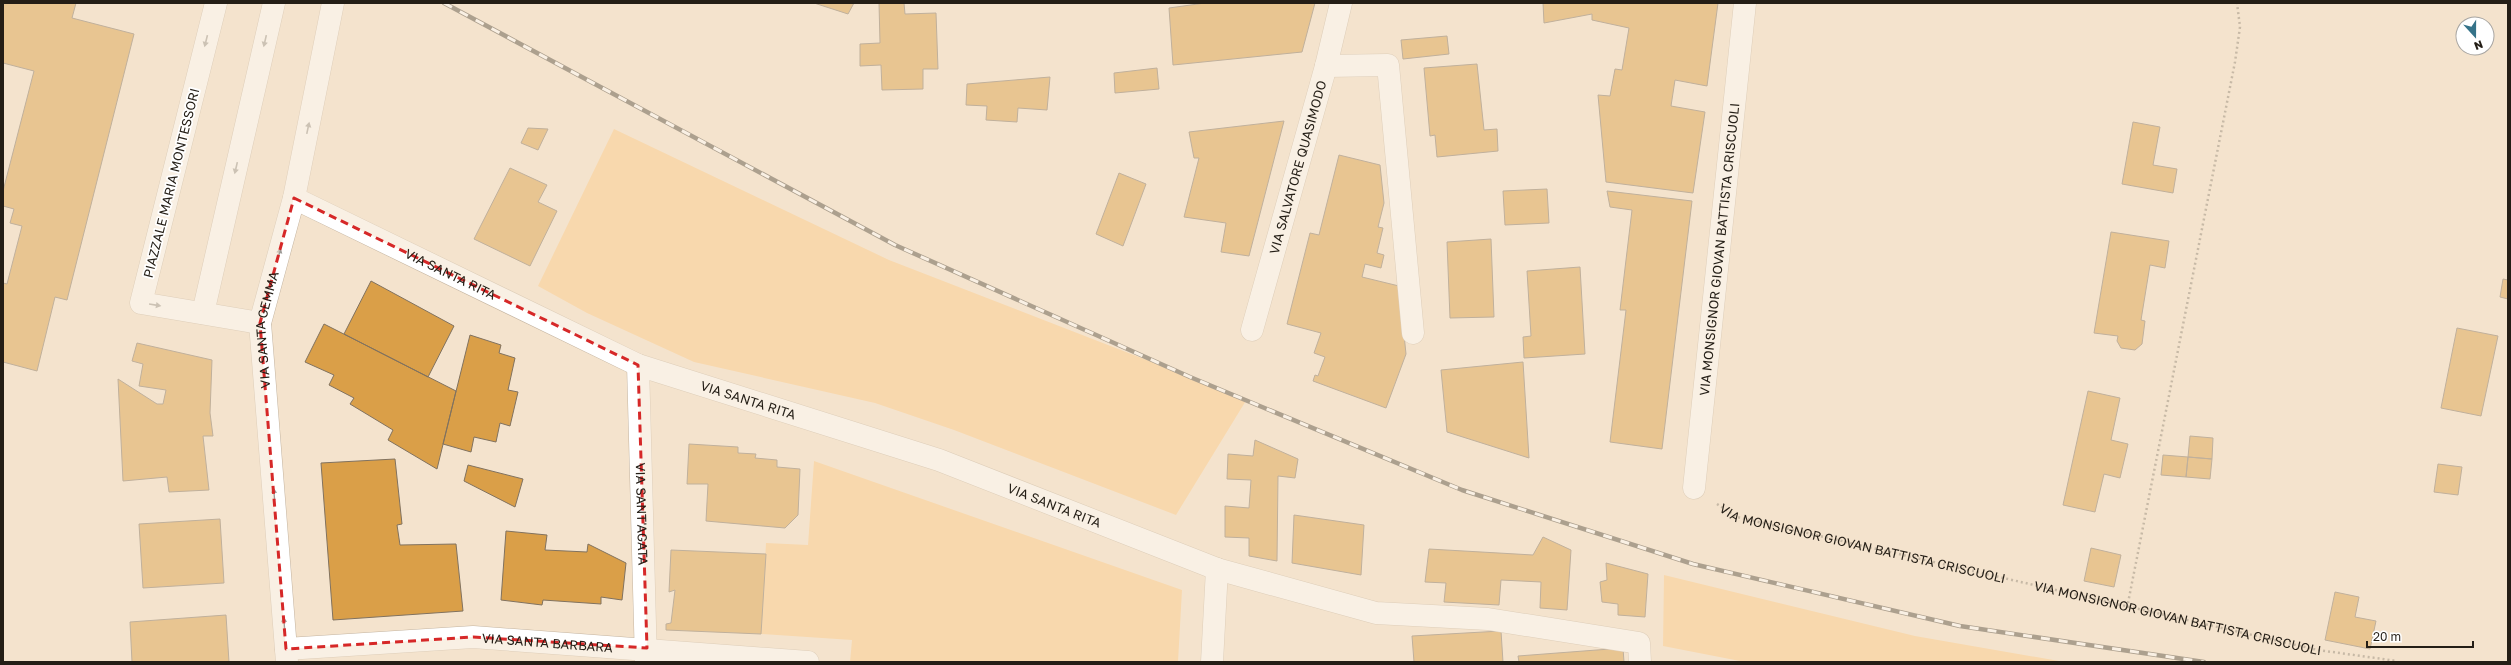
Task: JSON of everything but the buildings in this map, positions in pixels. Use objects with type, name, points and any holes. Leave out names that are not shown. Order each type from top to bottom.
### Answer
[{"type":"street","name":"PIAZZALE MARIA MONTESSORI","points":[[216,3],[141,303],[203,312],[260,323]]},
{"type":"street","points":[[203,312],[274,3]]},
{"type":"street","name":"VIA SANTA GEMMA","points":[[287,655],[260,323],[294,198],[333,3]]},
{"type":"street","name":"VIA SALVATORE QUASIMODO","points":[[1252,330],[1326,66],[1341,3]]},
{"type":"street","name":"VIA MONSIGNOR GIOVAN BATTISTA CRISCUOLI","points":[[1694,488],[1745,3]]},
{"type":"street","points":[[1326,66],[1388,65],[1413,333]]},
{"type":"street","name":"VIA SANTA RITA","points":[[294,198],[638,365],[939,460],[1217,569],[1376,613],[1488,619],[1639,652]]},
{"type":"street","name":"VIA SANT'AGATA","points":[[638,365],[647,655]]},
{"type":"street","points":[[1212,662],[1217,569]]},
{"type":"street","name":"VIA SANTA BARBARA","points":[[287,655],[473,637],[647,655],[808,662]]},
{"type":"path","points":[[2127,608],[2235,62],[2240,28],[2237,3]]},
{"type":"path","name":"VIA MONSIGNOR GIOVAN BATTISTA CRISCUOLI","points":[[1694,488],[1737,517],[2127,608],[2318,650],[2396,660]]},
{"type":"highlighted area","points":[[294,198],[638,365],[647,648],[473,637],[286,649],[260,323]]},
{"type":"shaded area","points":[[614,129],[889,260],[1247,399],[1176,515],[954,430],[875,403],[694,362],[587,313],[538,286]]},
{"type":"shaded area","points":[[814,461],[1182,590],[1178,662],[850,662],[852,640],[761,634],[766,543],[808,545]]},
{"type":"shaded area","points":[[1664,575],[1915,636],[2065,662],[1745,662],[1663,646]]},
{"type":"railway","points":[[444,3],[895,245],[1190,377],[1462,490],[1693,564],[1960,626],[2204,662]]}]
